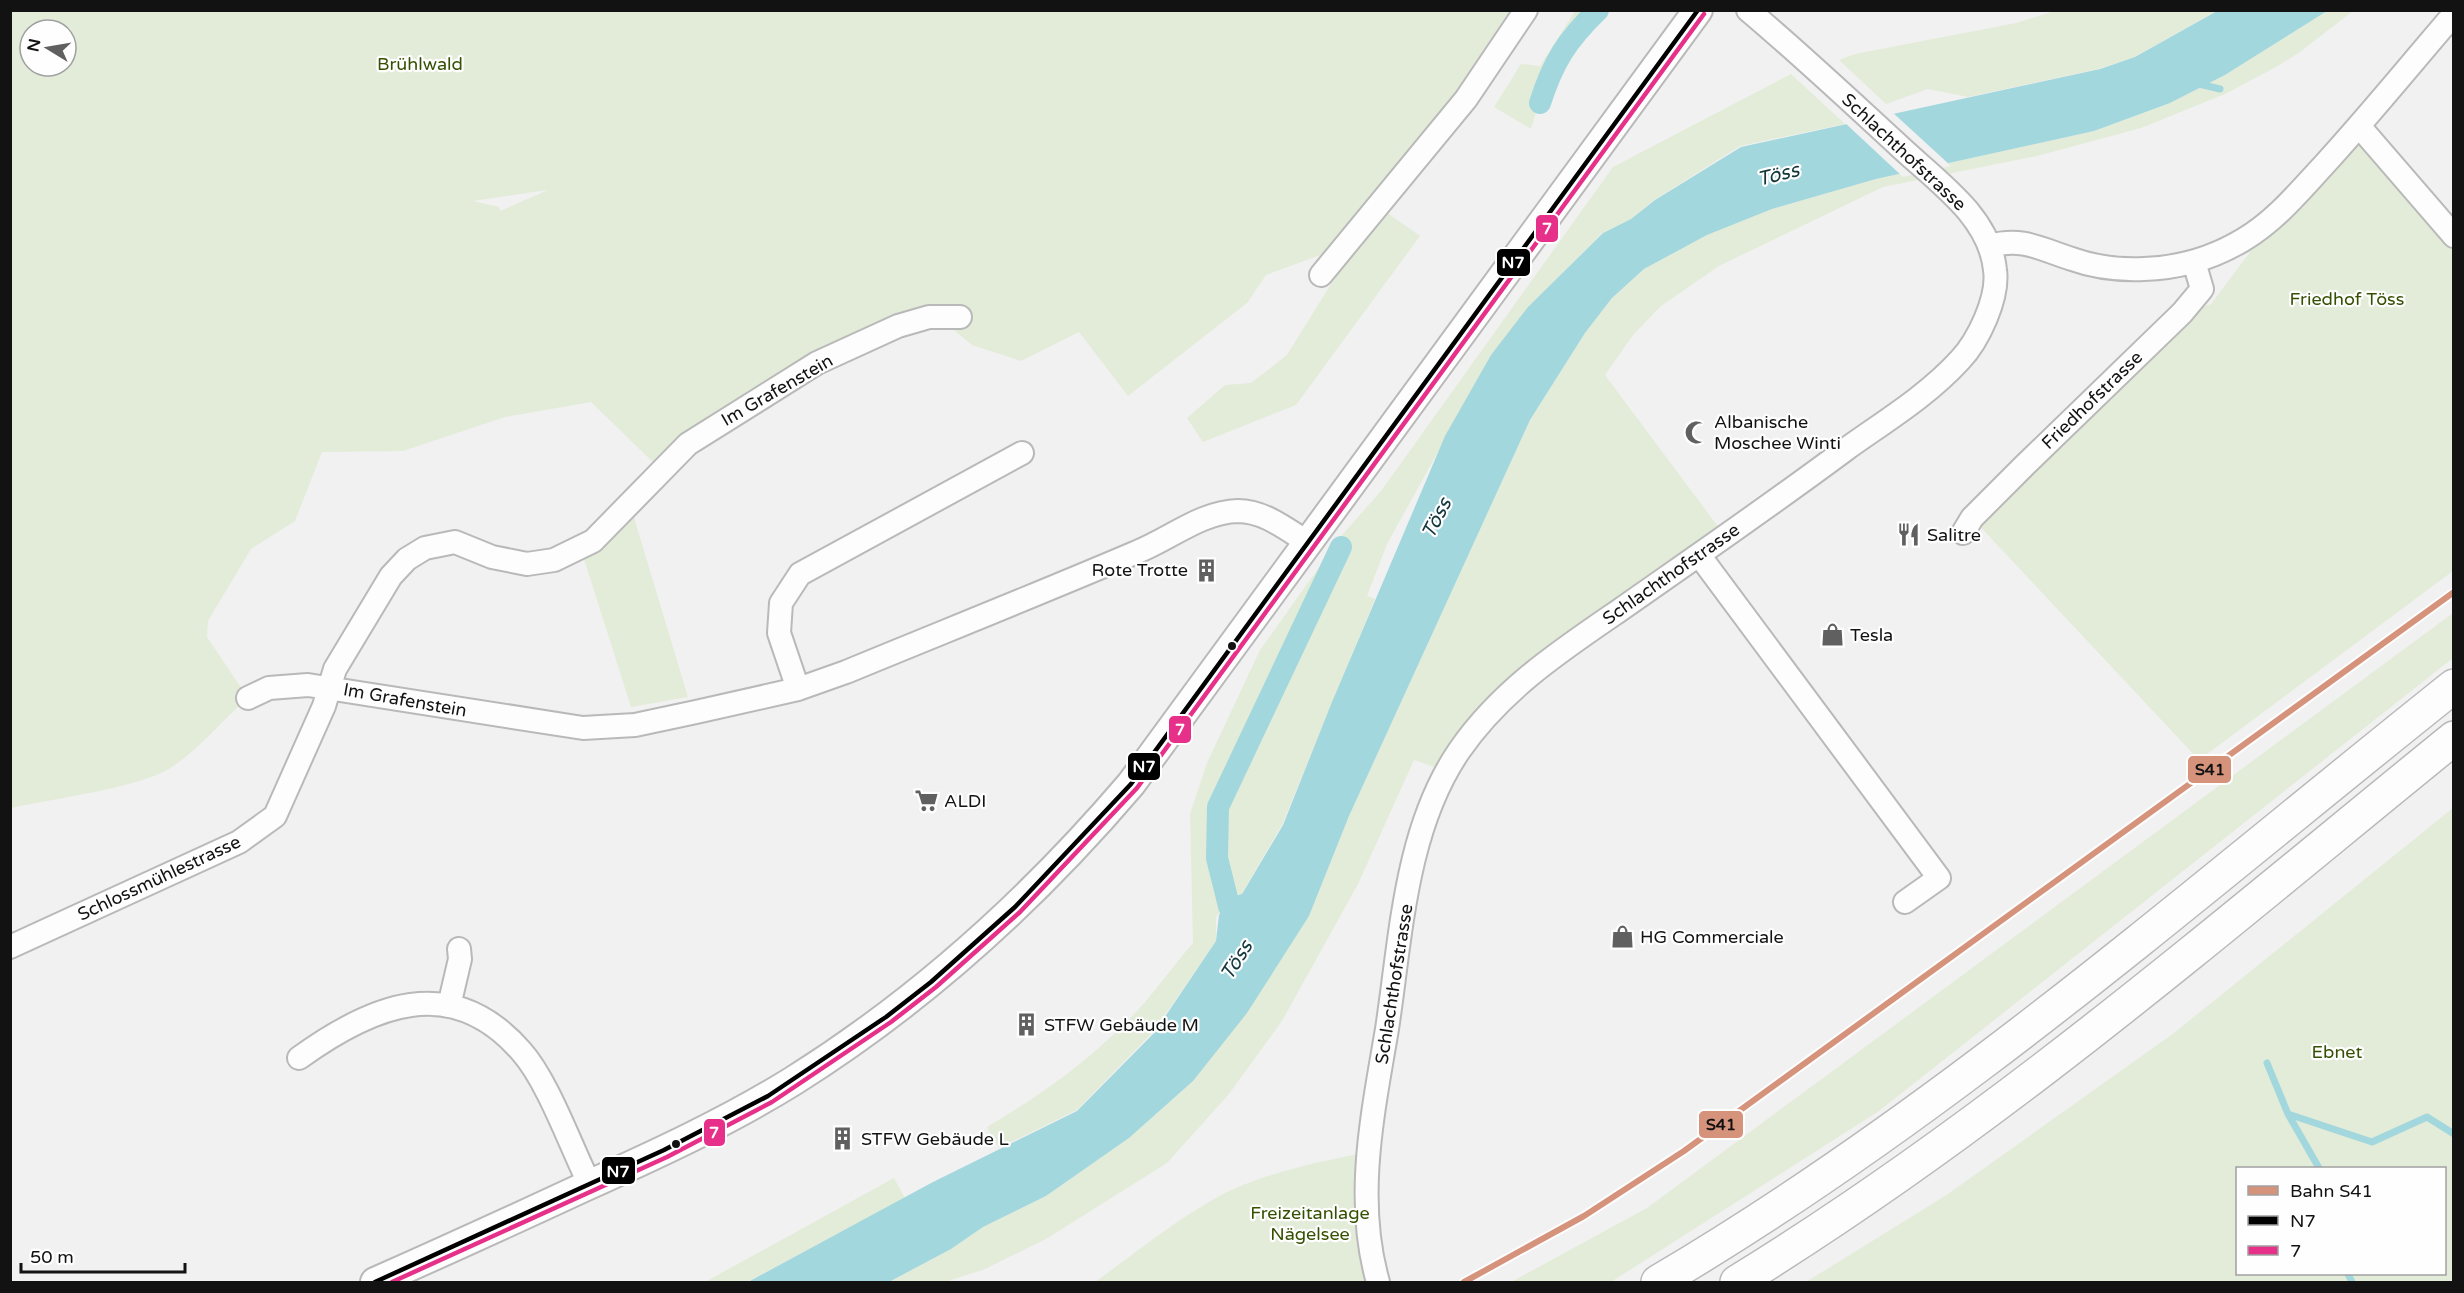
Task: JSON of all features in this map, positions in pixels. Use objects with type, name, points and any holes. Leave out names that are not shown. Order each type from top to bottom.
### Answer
[{"type":"highway","points":[[1658,1282],[1803,1192],[1981,1065],[2130,949],[2454,686]]},
{"type":"highway","points":[[1737,1282],[1919,1162],[2043,1070],[2454,738]]},
{"type":"main road","points":[[375,1282],[590,1185],[714,1125],[793,1081],[932,982],[988,934],[1078,846],[1131,784],[1698,10]]},
{"type":"street","points":[[1321,275],[1466,99],[1526,10]]},
{"type":"street","name":"Schlachthofstrasse","points":[[1378,1282],[1369,1238],[1366,1193],[1368,1152],[1413,866],[1424,824],[1457,754],[1516,684],[1934,386],[1963,357],[1986,319],[1996,274],[1989,246],[1979,226],[1954,197],[1748,10]]},
{"type":"street","points":[[1989,246],[2014,241],[2031,243],[2074,260],[2108,267],[2143,269],[2194,262],[2243,240],[2278,214],[2359,126],[2454,14]]},
{"type":"street","points":[[2359,126],[2454,236]]},
{"type":"street","name":"Friedhofstrasse","points":[[1963,533],[1972,518],[2182,313],[2202,290],[2194,262]]},
{"type":"street","name":"Im Grafenstein","points":[[960,317],[929,317],[898,326],[817,363],[688,444],[593,541],[577,551],[554,560],[527,564],[492,557],[455,542],[425,549],[407,559],[385,585],[335,669],[329,687],[583,728],[635,725],[798,689],[846,672],[1140,551],[1214,514],[1252,512],[1267,518],[1307,542]]},
{"type":"street","points":[[798,689],[779,633],[781,603],[800,574],[1022,453]]},
{"type":"street","points":[[1699,555],[1939,878],[1905,902]]},
{"type":"street","points":[[248,698],[269,688],[289,685],[329,687]]},
{"type":"street","name":"Schlossmühlestrasse","points":[[10,947],[239,842],[275,816],[329,687]]},
{"type":"street","points":[[449,1006],[460,959],[459,949]]},
{"type":"street","points":[[299,1058],[333,1033],[384,1009],[420,1003],[449,1006],[490,1023],[521,1051],[542,1084],[590,1185]]},
{"type":"green space","points":[[2058,10],[2216,11],[2135,57],[2098,69],[1968,97],[1928,89],[1886,104],[1839,60],[1855,54],[2016,23]]},
{"type":"green space","name":"Brühlwald","points":[[11,11],[1526,11],[1334,250],[1266,275],[1247,303],[1128,396],[1079,332],[1021,361],[972,345],[933,313],[898,326],[661,470],[591,402],[505,417],[403,451],[322,452],[295,521],[251,549],[208,621],[207,637],[248,698],[172,767],[139,781],[11,808]],"holes":[[[548,190],[500,211],[499,207],[473,201]]]},
{"type":"green space","points":[[1575,11],[1597,11],[1566,42],[1549,71],[1531,129],[1494,107],[1521,64],[1540,66]]},
{"type":"green space","points":[[2327,11],[2353,11],[2300,52],[2225,94],[2141,128],[2037,156],[1883,187],[1719,266],[1661,306],[1633,335],[1605,375],[1725,536],[1556,654],[1448,772],[1414,760],[1358,884],[1282,1021],[1229,1094],[1167,1163],[1046,1239],[985,1269],[945,1282],[889,1282],[951,1249],[983,1227],[1046,1196],[1129,1138],[1193,1081],[1309,916],[1349,816],[1530,420],[1585,333],[1612,298],[1644,269],[1707,235],[1772,209],[1876,179],[2094,131],[2170,103],[2225,75]]},
{"type":"green space","points":[[1791,74],[1845,124],[1740,146],[1654,200],[1631,219],[1602,233],[1528,308],[1491,356],[1387,544],[1367,596],[1375,599],[1282,825],[1241,895],[1236,894],[1216,917],[1216,941],[1154,1031],[1077,1110],[999,1148],[987,1127],[1028,1102],[1103,1044],[1137,1011],[1193,943],[1190,814],[1207,763],[1260,650],[1343,534],[1381,491],[1613,167]]},
{"type":"green space","name":"Friedhof Töss","points":[[2359,126],[2453,236],[2453,571],[2199,760],[1972,518],[2182,313],[2211,304],[2278,215]]},
{"type":"green space","points":[[1383,210],[1420,236],[1296,405],[1203,442],[1187,418],[1225,385],[1251,383],[1287,355],[1344,263]]},
{"type":"green space","points":[[632,511],[688,697],[631,707],[583,556]]},
{"type":"green space","points":[[2453,613],[2453,658],[1879,1111],[1611,1282],[1511,1282],[1647,1208]]},
{"type":"green space","name":"Ebnet","points":[[2453,808],[2453,1282],[1806,1282],[1945,1196],[2174,1033]]},
{"type":"green space","name":"Freizeitanlage Nägelsee","points":[[1368,1152],[1378,1282],[1095,1282],[1200,1207],[1236,1188],[1284,1171]]},
{"type":"green space","points":[[894,1178],[905,1198],[747,1282],[705,1282]]},
{"type":"water","name":"Töss","points":[[2217,11],[2327,11],[2225,75],[2170,103],[2094,131],[1876,179],[1772,209],[1707,235],[1644,269],[1612,298],[1585,333],[1530,420],[1349,816],[1309,916],[1247,1013],[1193,1081],[1129,1138],[1046,1196],[983,1227],[951,1249],[889,1282],[748,1282],[933,1182],[1077,1111],[1154,1033],[1216,941],[1219,915],[1235,896],[1242,894],[1283,825],[1332,702],[1445,436],[1491,355],[1528,307],[1603,233],[1631,219],[1655,200],[1741,147],[2100,69],[2135,57]]},
{"type":"pier","points":[[1891,111],[1951,166],[1903,177],[1843,121]]},
{"type":"waterway","points":[[1540,103],[1550,75],[1562,52],[1598,10]]},
{"type":"waterway","points":[[2199,84],[2220,89]]},
{"type":"waterway","name":"Töss","points":[[1239,932],[1229,906],[1217,858],[1218,807],[1341,547]]},
{"type":"waterway","points":[[2267,1063],[2288,1114],[2372,1142],[2427,1117],[2454,1134]]},
{"type":"waterway","points":[[2288,1114],[2318,1167]]},
{"type":"waterway","points":[[2348,1275],[2352,1282]]},
{"type":"rail line","name":"S41","points":[[1464,1282],[1584,1216],[1684,1151],[2454,592]]},
{"type":"transit line","name":"N7","points":[[375,1282],[664,1150],[768,1096],[886,1017],[931,982],[1015,907],[1131,784],[1698,10]]},
{"type":"transit line","name":"7","points":[[392,1282],[667,1157],[772,1102],[891,1022],[936,987],[1020,912],[1137,788],[1704,14]]},
{"type":"place","name":"Albanische Moschee Winti","points":[[1696,432]]},
{"type":"place","name":"Salitre","points":[[1909,535]]},
{"type":"place","name":"Rote Trotte","points":[[1206,570]]},
{"type":"place","name":"Tesla","points":[[1832,635]]},
{"type":"place","name":"ALDI","points":[[926,801]]},
{"type":"place","name":"HG Commerciale","points":[[1622,937]]},
{"type":"place","name":"STFW Gebäude M","points":[[1026,1025]]},
{"type":"place","name":"STFW Gebäude L","points":[[843,1139]]}]
